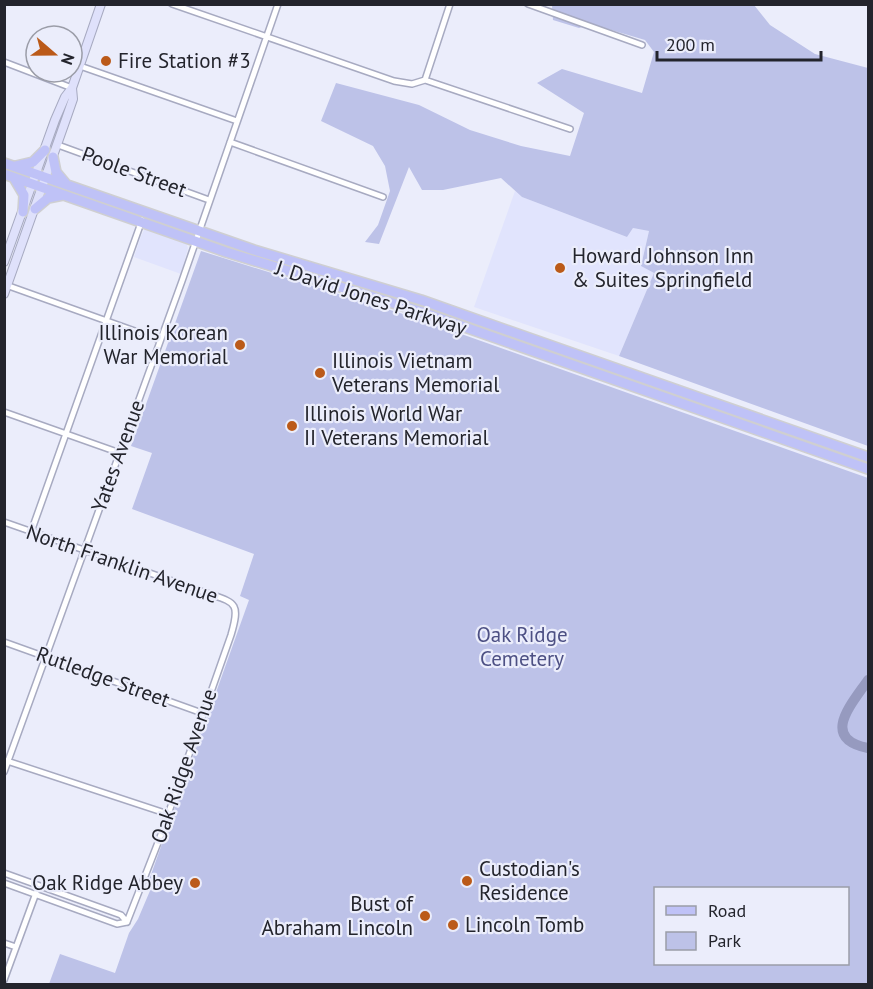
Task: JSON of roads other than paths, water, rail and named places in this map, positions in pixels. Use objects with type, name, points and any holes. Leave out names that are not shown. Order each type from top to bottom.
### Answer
[{"type":"main road","points":[[84,54],[101,4]]},
{"type":"main road","points":[[6,288],[35,208],[45,150],[59,109],[73,84]]},
{"type":"main road","points":[[41,176],[53,157],[73,99],[72,88]]},
{"type":"main road","points":[[9,164],[33,162],[45,150]]},
{"type":"main road","points":[[35,208],[48,198],[66,190],[56,172],[53,157]]},
{"type":"main road","name":"J. David Jones Parkway","points":[[9,164],[41,176],[66,190],[197,236],[264,264],[422,312],[868,469]]},
{"type":"main road","name":"J. David Jones Parkway","points":[[4,174],[38,186],[66,190]]},
{"type":"main road","points":[[14,178],[23,192],[23,212]]},
{"type":"main road","points":[[4,262],[23,212],[38,186]]},
{"type":"main road","name":"J. David Jones Parkway","points":[[197,236],[421,300],[868,457]]},
{"type":"street","points":[[172,4],[394,81],[412,84],[425,80],[570,129]]},
{"type":"street","name":"Yates Avenue","points":[[4,772],[6,760],[120,453],[278,4]]},
{"type":"street","points":[[425,80],[450,4]]},
{"type":"street","points":[[528,4],[642,45]]},
{"type":"street","points":[[4,62],[72,88]]},
{"type":"street","points":[[84,67],[237,121]]},
{"type":"street","points":[[230,142],[383,197]]},
{"type":"street","name":"Poole Street","points":[[57,145],[209,200]]},
{"type":"street","points":[[31,532],[143,217]]},
{"type":"street","points":[[6,288],[160,340]]},
{"type":"street","points":[[4,412],[120,453]]},
{"type":"street","name":"North Franklin Avenue","points":[[4,522],[204,591],[228,601],[236,609]]},
{"type":"street","name":"Oak Ridge Avenue","points":[[128,922],[231,635],[237,615],[236,609]]},
{"type":"street","name":"Rutledge Street","points":[[4,642],[202,713]]},
{"type":"street","points":[[6,760],[168,814]]},
{"type":"street","points":[[4,873],[121,915],[128,922]]},
{"type":"street","points":[[4,883],[117,924],[128,922]]},
{"type":"street","points":[[4,980],[38,885]]},
{"type":"street","points":[[4,943],[16,947]]},
{"type":"waterway","points":[[868,680],[848,710],[842,729],[845,737],[868,748]]},
{"type":"place","name":"Fire Station #3","points":[[106,61]]},
{"type":"place","name":"Howard Johnson Inn & Suites Springfield","points":[[560,268]]},
{"type":"place","name":"Illinois Korean War Memorial","points":[[240,345]]},
{"type":"place","name":"Illinois Vietnam Veterans Memorial","points":[[320,373]]},
{"type":"place","name":"Illinois World War II Veterans Memorial","points":[[292,426]]},
{"type":"place","name":"Custodian's Residence","points":[[467,881]]},
{"type":"place","name":"Oak Ridge Abbey","points":[[195,883]]},
{"type":"place","name":"Bust of Abraham Lincoln","points":[[425,916]]},
{"type":"place","name":"Lincoln Tomb","points":[[453,925]]},
{"type":"park label","name":"Oak Ridge Cemetery","points":[[522,647]]}]
